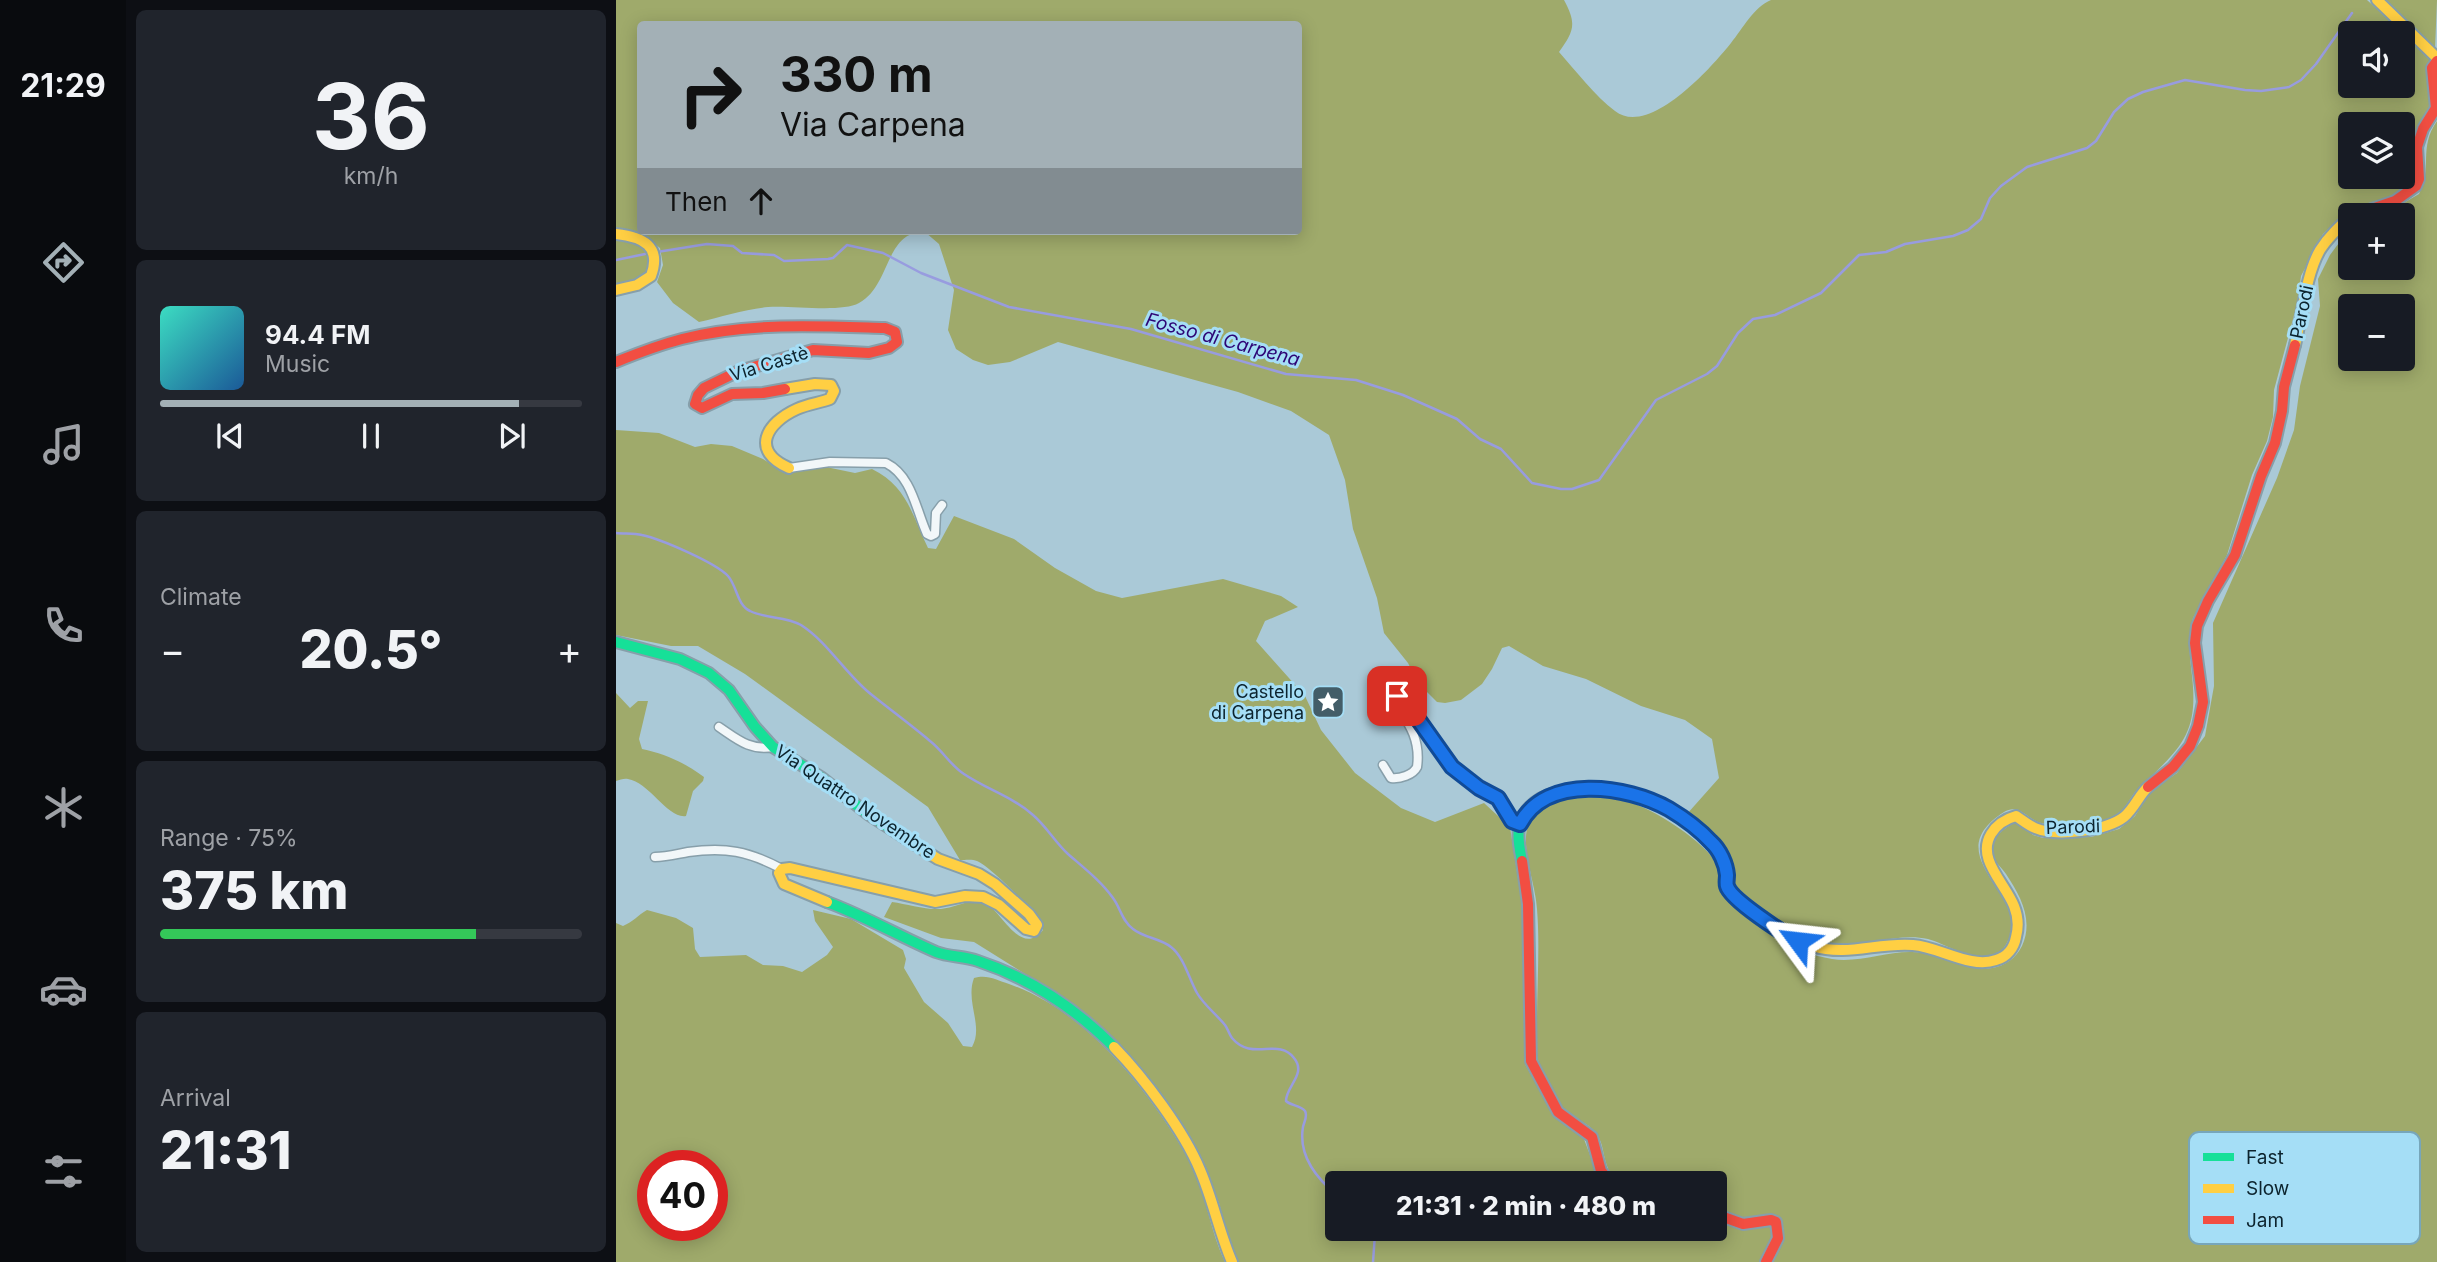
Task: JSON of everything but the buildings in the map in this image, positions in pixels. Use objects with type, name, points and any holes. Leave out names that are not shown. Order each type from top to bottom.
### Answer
[{"type":"street","points":[[2377,0],[2437,59],[2432,68],[2435,108],[2423,129],[2417,148],[2416,186],[2390,203]]},
{"type":"street","name":"Parodi","points":[[1520,824],[1533,805],[1555,793],[1575,789],[1622,793],[1667,808],[1706,836],[1722,859],[1728,888],[1766,923],[1798,941],[1826,950],[1849,952],[1893,945],[1915,945],[1985,962],[2006,956],[2014,943],[2019,922],[2014,902],[1985,854],[1987,839],[1994,829],[2004,820],[2016,816],[2035,828],[2049,831],[2094,830],[2118,822],[2127,815],[2145,789],[2182,757],[2195,737],[2203,702],[2195,643],[2197,626],[2235,555],[2260,476],[2275,443],[2284,387],[2304,309],[2308,279],[2320,250],[2338,229]]},
{"type":"street","points":[[616,234],[636,237],[654,254],[651,276],[637,285],[616,290]]},
{"type":"street","name":"Via Castè","points":[[616,362],[669,342],[747,327],[886,328],[895,332],[897,342],[883,351],[807,351],[732,374],[709,385],[696,396],[695,404],[702,408],[732,394],[763,393],[815,384],[831,385],[834,391],[832,397],[782,417],[768,436],[765,446],[769,455],[789,468],[830,462],[886,463],[893,466],[904,478],[927,534],[931,537],[935,534],[937,508],[942,505]]},
{"type":"street","name":"Via Quattro Novembre","points":[[616,642],[680,659],[709,673],[735,697],[755,727],[773,747],[938,859],[979,874],[995,884],[1029,914],[1037,927],[1035,931],[1029,931],[999,905],[983,897],[965,896],[935,902],[799,870],[782,869]]},
{"type":"street","points":[[1383,765],[1391,778],[1396,779],[1412,773],[1417,767],[1416,741],[1412,728],[1394,700],[1395,695],[1408,705],[1452,767],[1479,788],[1498,798],[1512,821],[1520,824],[1518,834],[1521,869],[1528,904],[1531,1061],[1558,1112],[1592,1137],[1601,1171]]},
{"type":"street","points":[[719,727],[741,743],[758,748],[773,747]]},
{"type":"street","points":[[657,858],[709,849],[758,856],[782,869],[779,875],[784,884],[873,921],[947,957],[972,960],[993,967],[1041,991],[1085,1021],[1142,1080],[1193,1155],[1211,1198],[1226,1251],[1232,1262]]},
{"type":"street","points":[[1727,1218],[1743,1224],[1771,1220],[1776,1222],[1778,1238],[1766,1262]]},
{"type":"green space","points":[[616,0],[1564,0],[1571,15],[1572,27],[1559,52],[1608,105],[1629,117],[1645,115],[1662,108],[1679,96],[1710,68],[1754,13],[1771,0],[2367,0],[2390,21],[2338,21],[2338,98],[2415,98],[2415,44],[2431,58],[2426,70],[2431,105],[2415,133],[2415,112],[2338,112],[2338,189],[2403,189],[2390,197],[2369,203],[2338,203],[2338,220],[2323,234],[2301,276],[2297,304],[2274,390],[2273,417],[2267,441],[2252,475],[2227,555],[2191,625],[2192,713],[2183,740],[2123,809],[2108,819],[2090,823],[2050,824],[2036,821],[2014,809],[2004,812],[1986,828],[1979,843],[1980,858],[2006,904],[2011,920],[2010,936],[1997,955],[1977,957],[1915,937],[1852,945],[1827,944],[1797,934],[1762,911],[1734,885],[1729,859],[1720,841],[1687,814],[1719,778],[1712,739],[1685,720],[1641,706],[1586,679],[1543,666],[1509,646],[1502,648],[1482,684],[1461,700],[1437,702],[1418,683],[1408,663],[1384,633],[1377,598],[1353,529],[1345,480],[1329,435],[1291,411],[1238,392],[1058,342],[1010,362],[988,365],[973,360],[956,349],[948,330],[954,290],[939,244],[928,235],[1302,235],[1302,21],[637,21],[637,235],[616,229]]},
{"type":"green space","points":[[2386,0],[2437,0],[2435,49],[2415,29],[2415,21],[2407,21]]},
{"type":"green space","points":[[2437,121],[2437,1262],[1772,1262],[1784,1230],[1779,1218],[1771,1215],[1737,1218],[1727,1213],[1727,1171],[1610,1171],[1596,1133],[1561,1105],[1537,1056],[1538,923],[1526,840],[1530,821],[1537,811],[1557,800],[1593,797],[1617,799],[1656,814],[1685,832],[1708,852],[1717,865],[1723,889],[1747,916],[1772,936],[1816,956],[1852,960],[1900,952],[1920,953],[1981,968],[1997,967],[2010,961],[2022,946],[2027,927],[2024,908],[2016,890],[1992,856],[1992,845],[1998,835],[2016,822],[2033,835],[2043,838],[2091,837],[2119,829],[2135,816],[2150,792],[2177,773],[2205,736],[2214,686],[2213,623],[2277,478],[2294,430],[2300,386],[2320,306],[2318,279],[2338,244],[2338,280],[2415,280],[2415,203],[2404,203],[2419,194],[2423,185],[2431,131]]},
{"type":"green space","points":[[638,235],[910,235],[895,249],[877,284],[859,303],[840,308],[759,308],[699,322],[673,303],[657,282],[663,265],[660,248],[646,237]]},
{"type":"green space","points":[[616,239],[640,243],[652,257],[648,272],[639,279],[616,286]]},
{"type":"green space","points":[[616,430],[659,433],[695,447],[711,444],[732,446],[790,472],[826,467],[855,473],[872,469],[884,476],[901,493],[928,548],[936,549],[954,516],[1014,539],[1055,568],[1096,591],[1122,598],[1223,579],[1281,596],[1298,607],[1265,621],[1256,641],[1305,696],[1321,730],[1355,773],[1401,808],[1435,822],[1484,803],[1510,827],[1522,904],[1525,1064],[1554,1116],[1584,1139],[1596,1171],[1325,1171],[1325,1241],[1727,1241],[1727,1225],[1742,1228],[1771,1225],[1773,1236],[1760,1262],[1238,1262],[1231,1248],[1219,1203],[1197,1151],[1145,1074],[1093,1022],[1067,1000],[974,942],[941,938],[884,917],[892,902],[935,909],[978,902],[990,907],[1019,936],[1026,939],[1035,937],[1043,930],[1040,923],[1014,892],[984,865],[977,861],[960,860],[928,807],[745,674],[698,646],[671,646],[616,635]]},
{"type":"green space","points":[[616,693],[630,708],[638,701],[648,701],[639,739],[642,749],[674,759],[704,777],[693,791],[686,816],[672,812],[636,782],[626,779],[616,781]]},
{"type":"green space","points":[[647,910],[676,918],[693,928],[695,949],[700,957],[746,955],[763,965],[783,966],[802,972],[827,955],[833,947],[815,921],[813,910],[851,919],[903,950],[906,959],[904,968],[924,1002],[948,1023],[963,1046],[972,1047],[975,1039],[976,1022],[972,996],[974,978],[992,978],[1037,996],[1089,1032],[1153,1104],[1193,1169],[1225,1262],[616,1262],[616,923],[623,926]]},
{"type":"waterway","name":"Fosso di Carpena","points":[[657,252],[707,244],[733,246],[742,253],[774,255],[784,261],[833,258],[847,245],[883,253],[921,273],[1009,307],[1131,329],[1286,374],[1356,380],[1403,395],[1457,419],[1480,439],[1501,449],[1532,483],[1572,489],[1599,480],[1656,400],[1707,374],[1717,366],[1738,333],[1753,319],[1775,315],[1821,293],[1859,255],[1886,252],[1905,244],[1953,236],[1968,230],[1981,219],[1990,198],[2001,186],[2027,167],[2087,148],[2096,141],[2114,112],[2128,99],[2143,92],[2185,80],[2245,90],[2289,87],[2301,80],[2316,64],[2352,13]]},
{"type":"waterway","points":[[616,260],[650,253]]},
{"type":"waterway","points":[[616,533],[639,534],[662,541],[701,558],[722,571],[731,580],[746,608],[756,614],[789,620],[811,632],[863,687],[935,745],[959,771],[1017,803],[1033,815],[1063,849],[1108,892],[1129,926],[1176,951],[1200,997],[1225,1025],[1232,1038],[1248,1048],[1280,1049],[1294,1058],[1297,1075],[1286,1101],[1305,1111],[1303,1147],[1310,1166],[1325,1184]]},
{"type":"waterway","points":[[1373,1262],[1374,1241]]},
{"type":"traffic: fast","points":[[616,642],[680,659],[709,673],[729,690],[773,747],[822,778],[868,814],[916,845]]},
{"type":"traffic: fast","points":[[1522,861],[1519,828],[1527,810],[1540,799],[1558,792],[1600,790],[1641,798],[1663,807],[1702,833],[1720,854],[1725,864],[1729,886],[1737,897]]},
{"type":"traffic: fast","points":[[827,902],[936,952],[973,959],[1015,976],[1068,1008],[1114,1047]]},
{"type":"traffic: slow","points":[[2377,0],[2437,58]]},
{"type":"traffic: slow","points":[[2295,345],[2315,260],[2338,228]]},
{"type":"traffic: slow","points":[[616,234],[642,241],[652,250],[654,257],[651,276],[637,285],[616,290]]},
{"type":"traffic: slow","points":[[785,389],[815,384],[831,385],[834,391],[830,399],[797,409],[771,429],[766,446],[769,454],[789,468]]},
{"type":"traffic: slow","points":[[1737,897],[1782,931],[1813,946],[1850,950],[1913,945],[1976,962],[1996,960],[2012,948],[2018,925],[2010,897],[1989,862],[1987,843],[1996,827],[2016,816],[2044,831],[2081,831],[2105,826],[2124,817],[2148,787]]},
{"type":"traffic: slow","points":[[827,902],[784,884],[779,873],[782,869],[790,868],[935,902],[965,896],[983,897],[999,905],[1026,929],[1034,931],[1037,925],[1029,914],[995,884],[979,874],[938,859],[916,845]]},
{"type":"traffic: slow","points":[[1114,1047],[1162,1106],[1193,1155],[1205,1181],[1232,1262]]},
{"type":"traffic: jam","points":[[2389,203],[2416,186],[2419,179],[2417,147],[2423,129],[2436,108],[2432,68],[2437,61]]},
{"type":"traffic: jam","points":[[616,362],[673,341],[732,330],[809,326],[885,328],[895,332],[897,342],[889,348],[869,353],[813,350],[739,371],[704,388],[695,404],[702,408],[732,394],[785,389]]},
{"type":"traffic: jam","points":[[2148,787],[2173,767],[2190,746],[2198,726],[2203,702],[2195,643],[2197,626],[2235,555],[2275,443],[2284,387],[2295,345]]},
{"type":"traffic: jam","points":[[1522,861],[1528,904],[1531,1061],[1558,1112],[1592,1137],[1601,1171]]},
{"type":"traffic: jam","points":[[1727,1218],[1743,1224],[1771,1220],[1776,1222],[1778,1238],[1766,1262]]},
{"type":"place","name":"Castello di Carpena","points":[[1328,702]]},
{"type":"route","points":[[1397,696],[1408,705],[1452,767],[1479,788],[1498,798],[1512,821],[1520,824],[1529,809],[1538,801],[1555,793],[1575,789],[1622,793],[1667,808],[1706,836],[1716,847],[1725,866],[1728,888],[1766,923],[1798,941]]}]
